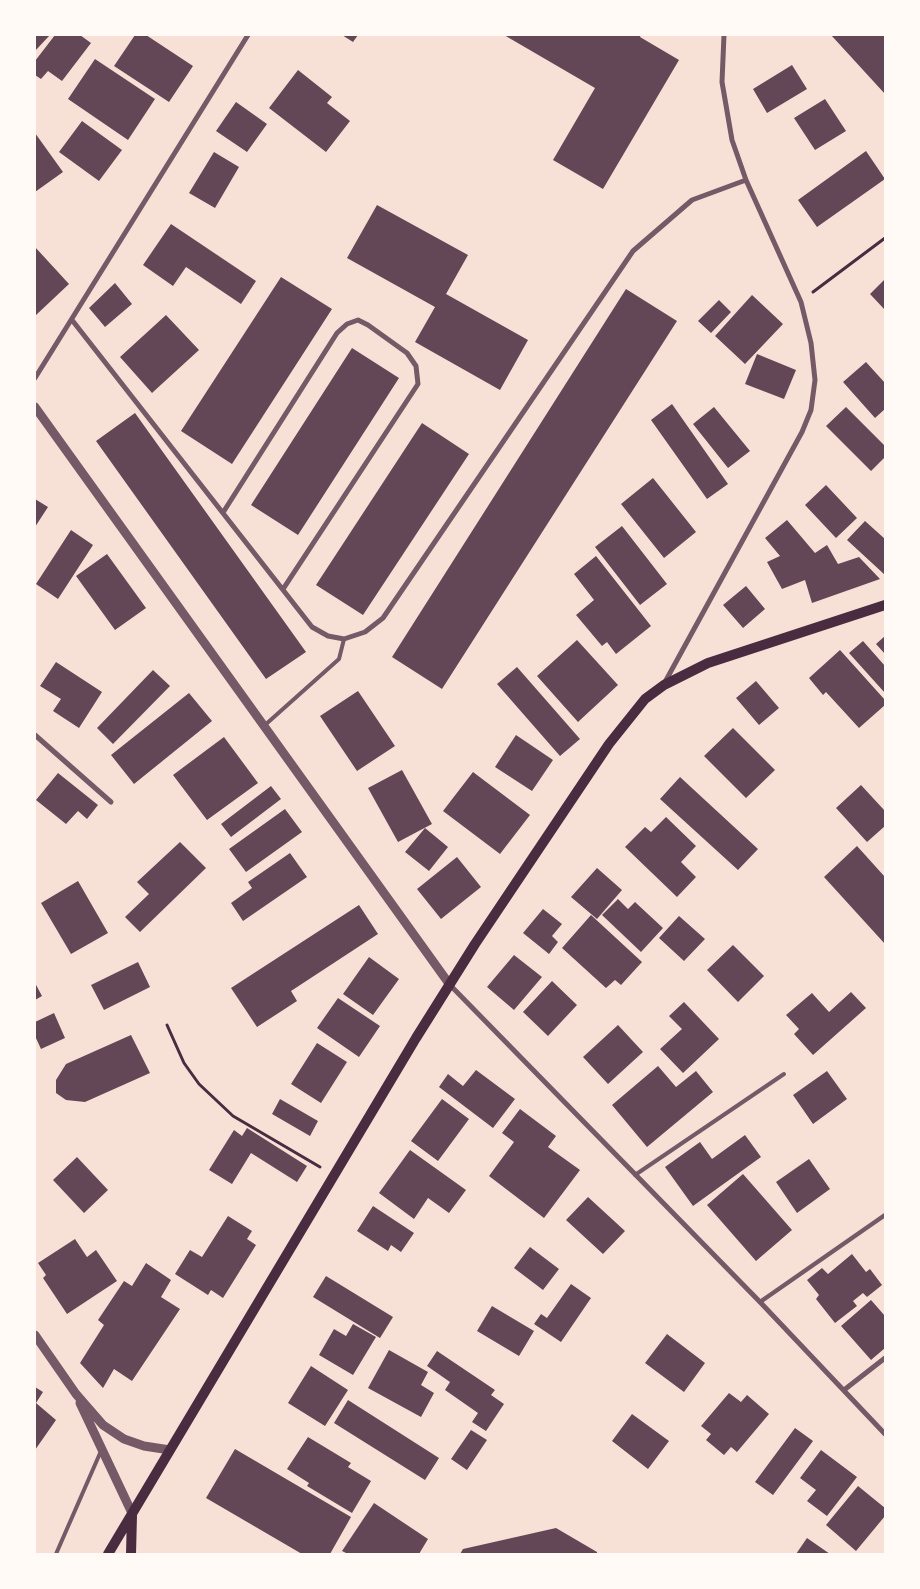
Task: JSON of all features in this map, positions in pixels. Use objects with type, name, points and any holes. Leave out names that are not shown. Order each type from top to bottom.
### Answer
[{"type":"main road","points":[[108,1554],[332,1174],[450,985],[609,744],[644,699],[664,685],[708,663],[885,605]]},
{"type":"main road","points":[[131,1554],[132,1513]]},
{"type":"street","points":[[35,378],[248,35]]},
{"type":"street","points":[[664,685],[812,410],[815,380],[811,343],[801,302],[746,180],[732,140],[722,82],[724,35]]},
{"type":"street","points":[[72,320],[224,511],[312,627],[328,636],[344,639],[365,632],[383,618],[633,251],[692,200],[746,180]]},
{"type":"street","points":[[224,511],[342,328],[358,320],[407,353],[416,366],[418,384],[283,589]]},
{"type":"street","points":[[35,407],[450,985],[760,1302],[885,1434]]},
{"type":"street","points":[[35,736],[112,802]]},
{"type":"street","points":[[760,1302],[885,1215]]},
{"type":"street","points":[[35,1335],[76,1394],[103,1425],[124,1440],[144,1446],[170,1450]]},
{"type":"street","points":[[844,1390],[885,1358]]},
{"type":"street","points":[[76,1394],[132,1513]]},
{"type":"lane","points":[[264,726],[339,659],[344,639]]},
{"type":"lane","points":[[635,1175],[784,1074]]},
{"type":"lane","points":[[56,1554],[101,1449]]},
{"type":"path","points":[[801,302],[885,238]]},
{"type":"path","points":[[167,1026],[184,1062],[199,1084],[233,1116],[332,1174]]},
{"type":"building","points":[[35,35],[50,35],[35,51]]},
{"type":"building","points":[[55,35],[80,35],[91,43],[62,81],[48,71],[41,79],[35,75],[35,61]]},
{"type":"building","points":[[135,35],[146,35],[193,66],[169,102],[114,66]]},
{"type":"building","points":[[342,35],[358,35],[353,42]]},
{"type":"building","points":[[504,35],[641,35],[640,37],[679,60],[603,189],[553,160],[595,88]]},
{"type":"building","points":[[831,35],[885,35],[885,94]]},
{"type":"building","points":[[95,59],[155,99],[128,140],[68,99]]},
{"type":"building","points":[[792,65],[807,89],[767,113],[753,89]]},
{"type":"building","points":[[298,70],[332,97],[327,103],[350,121],[326,152],[269,108]]},
{"type":"building","points":[[825,99],[846,131],[815,150],[794,118]]},
{"type":"building","points":[[236,102],[267,124],[247,152],[216,131]]},
{"type":"building","points":[[82,121],[122,150],[99,181],[59,152]]},
{"type":"building","points":[[35,133],[63,172],[35,192]]},
{"type":"building","points":[[866,151],[885,179],[817,227],[798,200]]},
{"type":"building","points":[[214,152],[239,167],[215,208],[189,193]]},
{"type":"building","points":[[377,205],[468,255],[446,294],[528,340],[500,390],[415,342],[435,307],[347,258]]},
{"type":"building","points":[[171,224],[256,281],[241,304],[186,267],[173,286],[143,265]]},
{"type":"building","points":[[35,247],[69,284],[35,316]]},
{"type":"building","points":[[281,277],[332,309],[232,464],[181,431]]},
{"type":"building","points":[[885,279],[885,310],[870,294]]},
{"type":"building","points":[[115,283],[132,304],[105,327],[89,308]]},
{"type":"building","points":[[626,289],[677,321],[442,689],[392,657]]},
{"type":"building","points":[[752,295],[783,324],[745,364],[715,336]]},
{"type":"building","points":[[719,300],[731,312],[711,333],[698,321]]},
{"type":"building","points":[[166,315],[199,350],[152,393],[120,357]]},
{"type":"building","points":[[352,348],[399,378],[298,535],[251,505]]},
{"type":"building","points":[[757,354],[796,370],[784,399],[745,384]]},
{"type":"building","points":[[866,362],[885,383],[885,409],[875,418],[843,382]]},
{"type":"building","points":[[672,404],[728,484],[707,499],[651,420]]},
{"type":"building","points":[[714,407],[750,451],[728,468],[693,424]]},
{"type":"building","points":[[846,407],[885,446],[885,457],[871,471],[826,426]]},
{"type":"building","points":[[135,413],[306,652],[266,679],[96,441]]},
{"type":"building","points":[[422,423],[469,454],[363,615],[316,585]]},
{"type":"building","points":[[653,478],[696,532],[664,558],[621,504]]},
{"type":"building","points":[[826,485],[857,518],[836,538],[805,505]]},
{"type":"building","points":[[35,499],[48,507],[35,527]]},
{"type":"building","points":[[787,520],[815,553],[827,545],[838,564],[859,557],[880,579],[812,603],[805,580],[782,589],[767,562],[780,556],[765,538]]},
{"type":"building","points":[[865,521],[885,539],[885,575],[847,540]]},
{"type":"building","points":[[622,526],[667,584],[640,605],[595,547]]},
{"type":"building","points":[[71,530],[93,545],[58,599],[36,584]]},
{"type":"building","points":[[107,554],[146,608],[115,630],[76,576]]},
{"type":"building","points":[[596,556],[651,626],[616,654],[607,642],[602,646],[576,615],[594,600],[574,574]]},
{"type":"building","points":[[746,586],[765,609],[743,628],[723,605]]},
{"type":"building","points":[[885,636],[885,654],[876,644]]},
{"type":"building","points":[[577,640],[618,685],[578,722],[537,676]]},
{"type":"building","points":[[863,641],[885,666],[885,693],[849,653]]},
{"type":"building","points":[[840,650],[885,700],[885,705],[859,728],[826,692],[823,695],[809,678]]},
{"type":"building","points":[[56,662],[102,692],[79,728],[53,711],[61,699],[40,686]]},
{"type":"building","points":[[517,667],[580,739],[560,756],[497,684]]},
{"type":"building","points":[[153,670],[170,686],[113,744],[97,728]]},
{"type":"building","points":[[756,681],[779,708],[759,725],[736,698]]},
{"type":"building","points":[[358,691],[395,746],[357,771],[320,716]]},
{"type":"building","points":[[189,693],[212,721],[134,784],[111,755]]},
{"type":"building","points":[[733,728],[775,770],[746,798],[704,756]]},
{"type":"building","points":[[516,735],[553,760],[532,791],[495,767]]},
{"type":"building","points":[[224,737],[258,783],[207,820],[173,775]]},
{"type":"building","points":[[402,770],[432,824],[398,842],[368,788]]},
{"type":"building","points":[[473,772],[530,815],[500,854],[443,811]]},
{"type":"building","points":[[58,773],[98,805],[87,819],[78,811],[66,824],[36,800]]},
{"type":"building","points":[[680,777],[758,849],[738,870],[660,799]]},
{"type":"building","points":[[861,785],[885,811],[885,826],[867,842],[836,808]]},
{"type":"building","points":[[271,786],[281,799],[231,837],[221,824]]},
{"type":"building","points":[[285,809],[302,832],[246,872],[229,849]]},
{"type":"building","points":[[666,817],[696,846],[681,862],[696,877],[677,897],[625,847],[645,827],[651,832]]},
{"type":"building","points":[[425,828],[448,847],[429,871],[405,852]]},
{"type":"building","points":[[180,842],[206,868],[140,932],[125,917],[149,894],[137,882]]},
{"type":"building","points":[[857,846],[885,877],[885,944],[824,877]]},
{"type":"building","points":[[290,853],[307,877],[243,921],[231,903],[252,888],[248,882]]},
{"type":"building","points":[[457,857],[481,887],[441,919],[417,889]]},
{"type":"building","points":[[597,868],[622,890],[597,919],[571,897]]},
{"type":"building","points":[[78,881],[108,933],[71,954],[41,903]]},
{"type":"building","points":[[618,899],[628,909],[635,902],[663,928],[641,952],[602,915]]},
{"type":"building","points":[[359,905],[378,934],[291,991],[297,1001],[257,1027],[231,988]]},
{"type":"building","points":[[543,909],[562,924],[552,936],[558,942],[549,954],[523,933]]},
{"type":"building","points":[[591,915],[642,962],[621,985],[615,980],[606,988],[562,948]]},
{"type":"building","points":[[679,916],[705,939],[684,961],[659,938]]},
{"type":"building","points":[[733,945],[764,976],[738,1002],[707,970]]},
{"type":"building","points":[[514,955],[542,977],[514,1010],[487,987]]},
{"type":"building","points":[[369,957],[399,979],[373,1015],[343,994]]},
{"type":"building","points":[[138,962],[150,987],[104,1010],[91,985]]},
{"type":"building","points":[[552,981],[577,1005],[548,1036],[523,1012]]},
{"type":"building","points":[[35,983],[42,996],[35,1000]]},
{"type":"building","points":[[851,992],[866,1008],[813,1055],[794,1034],[799,1029],[786,1015],[812,993],[829,1012]]},
{"type":"building","points":[[338,998],[380,1026],[359,1057],[317,1028]]},
{"type":"building","points":[[684,1002],[719,1039],[683,1073],[660,1049],[682,1029],[669,1016]]},
{"type":"building","points":[[54,1013],[65,1038],[41,1049],[35,1036],[35,1022]]},
{"type":"building","points":[[618,1025],[643,1052],[608,1084],[583,1057]]},
{"type":"building","points":[[131,1035],[150,1073],[85,1102],[66,1100],[56,1093],[56,1080],[66,1064]]},
{"type":"building","points":[[317,1043],[347,1062],[321,1103],[291,1084]]},
{"type":"building","points":[[658,1066],[676,1087],[696,1071],[713,1092],[647,1147],[612,1105]]},
{"type":"building","points":[[476,1070],[515,1099],[493,1128],[439,1087],[448,1074],[463,1086]]},
{"type":"building","points":[[827,1071],[847,1099],[813,1124],[793,1095]]},
{"type":"building","points":[[280,1099],[318,1121],[310,1136],[272,1114]]},
{"type":"building","points":[[442,1099],[469,1119],[438,1161],[411,1141]]},
{"type":"building","points":[[520,1109],[556,1136],[548,1147],[580,1170],[544,1218],[489,1176],[514,1142],[502,1133]]},
{"type":"building","points":[[247,1128],[307,1166],[297,1182],[251,1153],[232,1184],[209,1170],[234,1130],[242,1136]]},
{"type":"building","points":[[745,1135],[761,1157],[693,1206],[665,1167],[700,1142],[712,1159]]},
{"type":"building","points":[[410,1150],[466,1190],[449,1213],[428,1198],[414,1219],[379,1193]]},
{"type":"building","points":[[77,1157],[108,1190],[84,1213],[53,1180]]},
{"type":"building","points":[[809,1159],[830,1189],[797,1213],[776,1182]]},
{"type":"building","points":[[743,1174],[792,1230],[756,1261],[707,1205]]},
{"type":"building","points":[[588,1197],[625,1231],[603,1254],[566,1220]]},
{"type":"building","points":[[373,1206],[414,1233],[401,1252],[391,1245],[388,1251],[357,1231]]},
{"type":"building","points":[[228,1216],[252,1231],[247,1239],[256,1245],[223,1298],[211,1290],[208,1295],[175,1274],[190,1250],[202,1257]]},
{"type":"building","points":[[75,1239],[87,1257],[96,1250],[117,1281],[67,1314],[43,1278],[46,1275],[38,1263]]},
{"type":"building","points":[[530,1247],[559,1269],[543,1290],[514,1268]]},
{"type":"building","points":[[852,1254],[866,1272],[870,1269],[882,1285],[867,1297],[863,1293],[853,1301],[857,1306],[835,1323],[816,1299],[819,1295],[807,1280],[822,1268],[828,1274]]},
{"type":"building","points":[[146,1263],[171,1280],[161,1297],[180,1309],[132,1381],[114,1369],[103,1388],[80,1363],[104,1325],[98,1320],[124,1281],[132,1286]]},
{"type":"building","points":[[326,1276],[393,1317],[380,1338],[313,1297]]},
{"type":"building","points":[[571,1284],[591,1298],[561,1342],[534,1324],[541,1314],[547,1318]]},
{"type":"building","points":[[871,1300],[885,1316],[885,1348],[871,1360],[841,1326]]},
{"type":"building","points":[[492,1306],[534,1331],[519,1356],[477,1331]]},
{"type":"building","points":[[353,1324],[376,1337],[353,1375],[319,1355],[334,1329],[346,1336]]},
{"type":"building","points":[[667,1334],[705,1363],[684,1392],[645,1363]]},
{"type":"building","points":[[389,1350],[428,1372],[421,1385],[434,1393],[421,1417],[368,1388]]},
{"type":"building","points":[[437,1351],[495,1390],[491,1395],[504,1404],[486,1431],[472,1422],[478,1413],[445,1390],[450,1382],[427,1366]]},
{"type":"building","points":[[311,1366],[348,1390],[325,1426],[288,1403]]},
{"type":"building","points":[[35,1387],[43,1392],[36,1403],[56,1420],[35,1450]]},
{"type":"building","points":[[729,1393],[741,1402],[747,1395],[769,1414],[737,1452],[731,1447],[724,1455],[706,1440],[711,1434],[701,1426]]},
{"type":"building","points":[[348,1400],[439,1458],[425,1480],[334,1423]]},
{"type":"building","points":[[632,1414],[669,1441],[648,1469],[612,1441]]},
{"type":"building","points":[[795,1428],[813,1441],[773,1495],[755,1482]]},
{"type":"building","points":[[471,1430],[487,1440],[467,1470],[451,1459]]},
{"type":"building","points":[[308,1437],[351,1463],[348,1467],[371,1481],[352,1513],[307,1486],[309,1483],[287,1469]]},
{"type":"building","points":[[235,1449],[351,1517],[330,1554],[302,1554],[206,1498]]},
{"type":"building","points":[[821,1450],[857,1477],[827,1516],[807,1501],[816,1490],[800,1478]]},
{"type":"building","points":[[858,1486],[885,1508],[885,1516],[856,1551],[826,1525]]},
{"type":"building","points":[[374,1503],[428,1539],[419,1554],[348,1554],[342,1551]]},
{"type":"building","points":[[556,1528],[597,1552],[597,1554],[460,1554],[463,1549]]},
{"type":"building","points":[[807,1538],[830,1554],[796,1554]]}]
